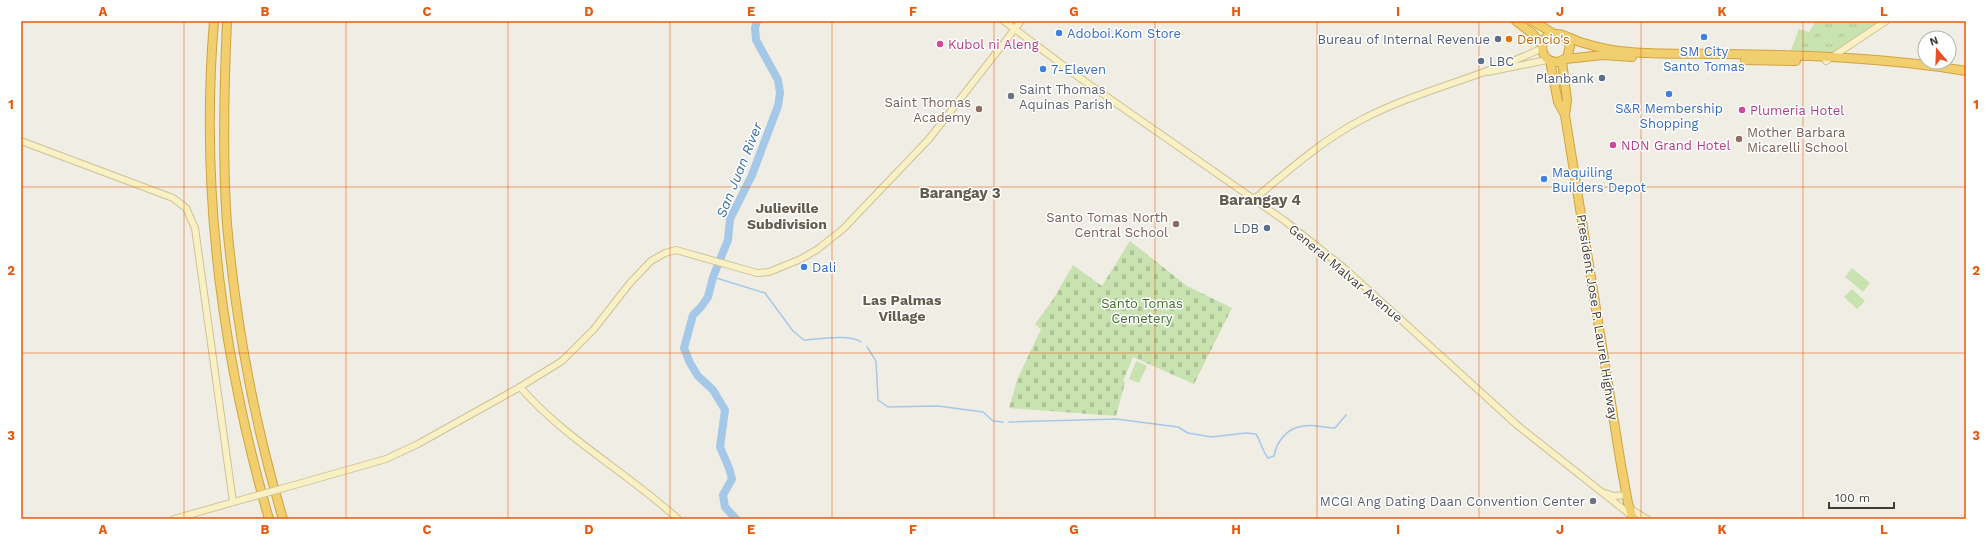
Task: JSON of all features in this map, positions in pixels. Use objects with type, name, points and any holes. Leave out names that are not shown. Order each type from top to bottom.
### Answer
[{"type":"highway","points":[[214,21],[209,114],[210,169],[220,285],[228,348],[240,406],[269,519]]},
{"type":"highway","points":[[227,21],[224,167],[227,223],[234,282],[253,402],[272,484],[283,519]]},
{"type":"highway","points":[[1516,21],[1534,34],[1542,47],[1543,54],[1549,61],[1603,56],[1829,59]]},
{"type":"highway","points":[[1533,21],[1554,34],[1587,44],[1631,52],[1907,63],[1966,71]]},
{"type":"highway","points":[[1542,47],[1546,38],[1554,34]]},
{"type":"highway","points":[[1564,60],[1571,48],[1565,37]]},
{"type":"highway","name":"President Jose P. Laurel Highway","points":[[1564,60],[1567,100],[1565,115],[1627,495],[1632,515]]},
{"type":"highway","name":"President Jose P. Laurel Highway","points":[[1549,61],[1558,102],[1565,115]]},
{"type":"main road","name":"General Malvar Avenue","points":[[1004,21],[1080,78],[1285,221],[1344,268],[1517,425],[1632,515],[1647,519]]},
{"type":"main road","points":[[174,519],[386,459],[418,444],[520,387],[562,361],[594,329],[630,283],[652,261],[665,252],[676,250],[757,273],[769,272],[801,259],[818,249],[843,229],[930,139],[1021,21]]},
{"type":"main road","points":[[1829,59],[1886,21]]},
{"type":"main road","points":[[1253,200],[1315,148],[1361,120],[1397,104],[1485,72],[1542,47]]},
{"type":"main road","points":[[1485,72],[1498,71],[1549,61]]},
{"type":"main road","points":[[21,141],[174,198],[189,212],[195,228],[232,502]]},
{"type":"main road","points":[[520,387],[533,402],[582,444],[644,490],[678,519]]},
{"type":"main road","points":[[1601,492],[1614,496],[1627,495]]},
{"type":"green space","points":[[1816,21],[1879,21],[1833,53],[1791,50],[1799,29],[1809,32]]},
{"type":"green space","name":"Santo Tomas Cemetery","points":[[1130,241],[1187,286],[1232,308],[1194,384],[1133,357],[1123,381],[1125,383],[1116,416],[1009,408],[1017,380],[1041,329],[1035,324],[1052,301],[1073,265],[1102,286]]},
{"type":"green space","points":[[1852,268],[1870,283],[1863,292],[1845,277]]},
{"type":"green space","points":[[1852,289],[1865,301],[1857,309],[1844,297]]},
{"type":"green space","points":[[1136,361],[1147,366],[1139,383],[1129,379]]},
{"type":"waterway","name":"San Juan River","points":[[736,519],[725,507],[723,495],[732,479],[720,447],[725,410],[713,390],[698,376],[690,363],[684,348],[693,315],[708,297],[713,277],[728,240],[730,219],[752,175],[778,106],[780,93],[778,80],[756,40],[755,28],[757,21]]},
{"type":"waterway","points":[[713,277],[765,293],[793,331],[804,340],[850,338],[861,342]]},
{"type":"waterway","points":[[867,347],[876,361],[878,400],[888,407],[938,406],[983,412],[993,421],[1003,422]]},
{"type":"waterway","points":[[1009,422],[1116,419],[1178,427],[1188,433],[1211,437],[1246,433],[1256,434],[1268,458],[1274,456],[1280,440],[1292,429],[1307,426],[1335,428],[1346,415]]},
{"type":"place","name":"Adoboi.Kom Store","points":[[1059,33]]},
{"type":"place","name":"SM City Santo Tomas","points":[[1704,37]]},
{"type":"place","name":"Bureau of Internal Revenue","points":[[1498,39]]},
{"type":"place","name":"Dencio's","points":[[1509,39]]},
{"type":"place","name":"Kubol ni Aleng","points":[[940,44]]},
{"type":"place","name":"LBC","points":[[1481,61]]},
{"type":"place","name":"7-Eleven","points":[[1043,69]]},
{"type":"place","name":"Planbank","points":[[1602,78]]},
{"type":"place","name":"S&R Membership Shopping","points":[[1669,94]]},
{"type":"place","name":"Saint Thomas Aquinas Parish","points":[[1011,96]]},
{"type":"place","name":"Saint Thomas Academy","points":[[979,109]]},
{"type":"place","name":"Plumeria Hotel","points":[[1742,110]]},
{"type":"place","name":"Mother Barbara Micarelli School","points":[[1739,139]]},
{"type":"place","name":"NDN Grand Hotel","points":[[1613,145]]},
{"type":"place","name":"Maquiling Builders Depot","points":[[1544,179]]},
{"type":"place","name":"Santo Tomas North Central School","points":[[1176,224]]},
{"type":"place","name":"LDB","points":[[1267,228]]},
{"type":"place","name":"Dali","points":[[804,267]]},
{"type":"place","name":"MCGI Ang Dating Daan Convention Center","points":[[1593,501]]},
{"type":"district","name":"Barangay 3","points":[[960,193]]},
{"type":"district","name":"Barangay 4","points":[[1260,200]]},
{"type":"district","name":"Julieville Subdivision","points":[[787,216]]},
{"type":"district","name":"Las Palmas Village","points":[[902,308]]}]
